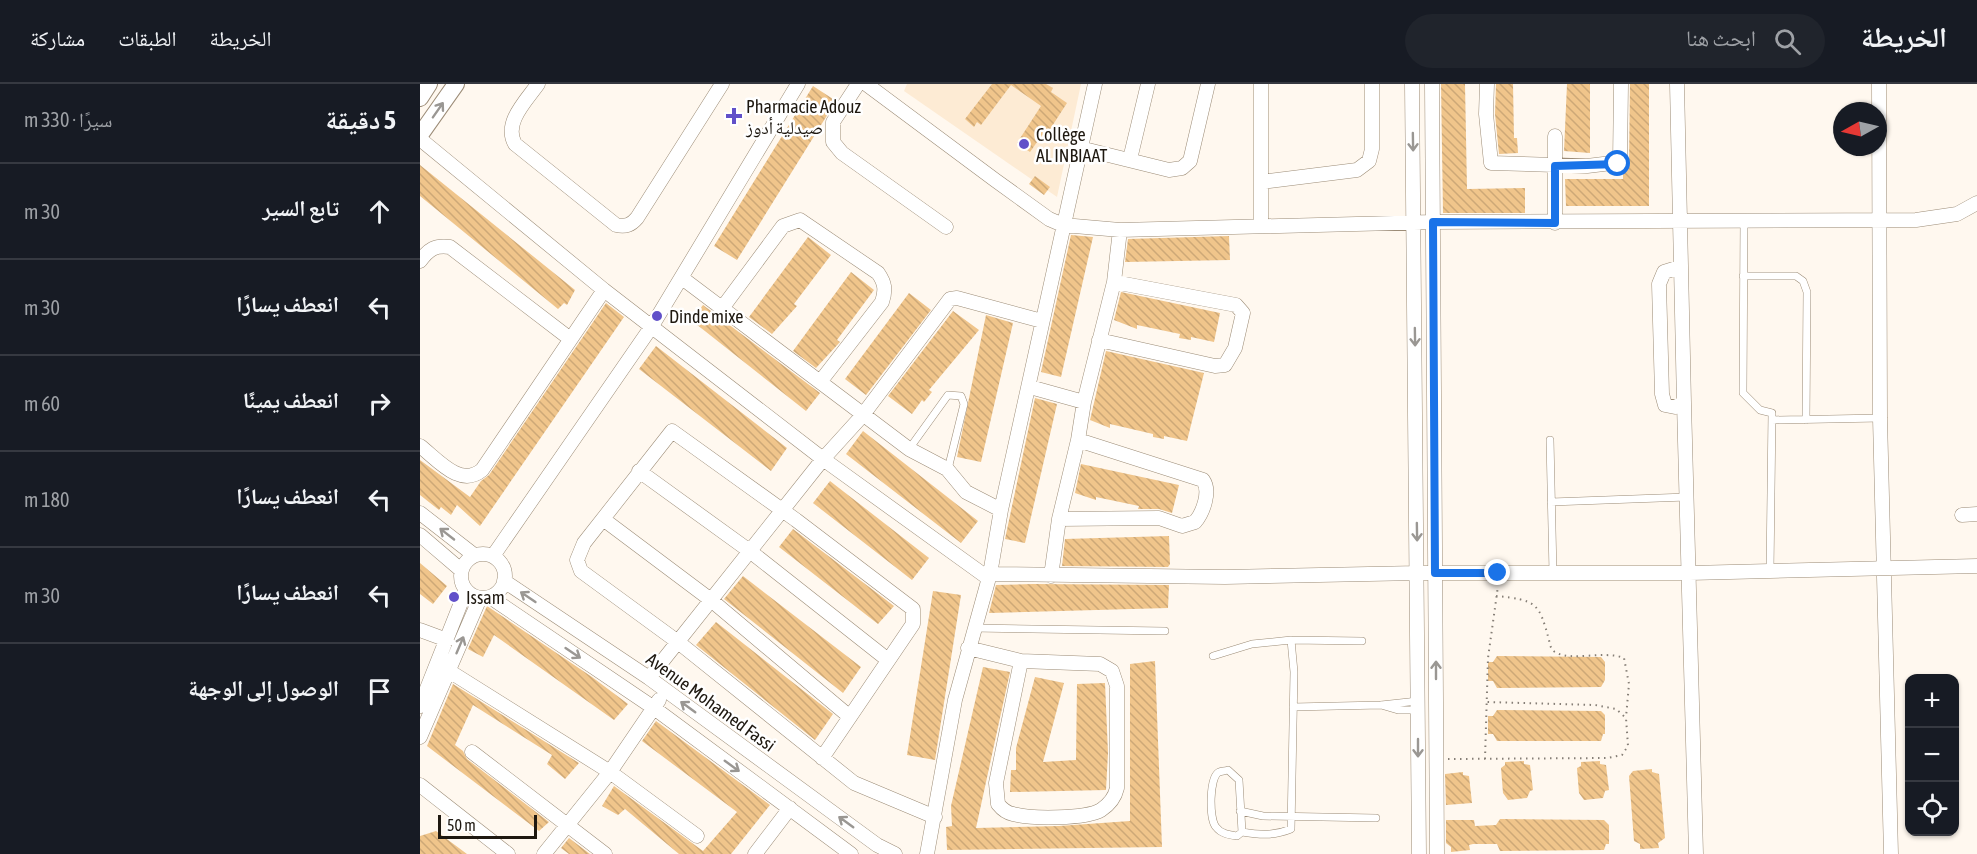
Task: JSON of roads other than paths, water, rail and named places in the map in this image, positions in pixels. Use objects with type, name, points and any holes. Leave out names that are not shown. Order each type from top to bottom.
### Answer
[{"type":"street","points":[[420,98],[429,84]]},
{"type":"street","points":[[456,84],[420,137],[604,290],[823,459],[989,576],[1225,577],[1418,573],[1690,573],[1977,566]]},
{"type":"street","points":[[538,84],[512,126],[511,136],[515,144],[621,226],[628,225],[637,218],[722,84]]},
{"type":"street","points":[[493,556],[652,326],[798,84]]},
{"type":"street","points":[[858,84],[833,122],[832,142],[842,153],[946,226]]},
{"type":"street","points":[[866,84],[1049,219],[1063,225],[1120,230],[1433,222],[1916,220],[1957,214],[1977,203]]},
{"type":"street","points":[[927,854],[955,700],[989,576],[1001,510],[1030,387],[1042,321],[1095,84]]},
{"type":"street","points":[[1130,159],[1148,84]]},
{"type":"street","points":[[1080,148],[1169,170],[1186,165],[1190,160],[1208,84]]},
{"type":"street","points":[[1261,84],[1261,226]]},
{"type":"street","points":[[1261,182],[1358,170],[1369,161],[1372,149],[1372,84]]},
{"type":"street","points":[[1412,84],[1419,854]]},
{"type":"street","points":[[1432,84],[1437,854]]},
{"type":"street","points":[[1487,84],[1486,114],[1491,163],[1555,166],[1587,166],[1620,162],[1621,84]]},
{"type":"street","points":[[1677,84],[1696,854]]},
{"type":"street","points":[[1879,84],[1880,418],[1891,854]]},
{"type":"street","points":[[1555,136],[1555,223]]},
{"type":"street","points":[[723,308],[775,234],[790,222],[800,220],[878,273],[883,279],[885,291],[882,302],[820,382]]},
{"type":"street","points":[[1051,576],[1059,519],[1078,440],[1084,402],[1114,282],[1120,230]]},
{"type":"street","points":[[420,261],[430,249],[439,246],[450,247],[569,338]]},
{"type":"street","points":[[1680,267],[1664,272],[1660,278],[1660,374],[1665,405],[1675,406],[1684,403]]},
{"type":"street","points":[[682,278],[862,416],[909,449],[948,469],[966,492],[1001,510]]},
{"type":"street","points":[[1100,340],[1215,366],[1225,365],[1235,348],[1242,314],[1236,304],[1114,282]]},
{"type":"street","points":[[420,446],[459,476],[474,476],[482,470],[569,338],[604,290]]},
{"type":"street","points":[[649,678],[823,459],[862,416],[950,299],[957,298],[1042,321]]},
{"type":"street","points":[[1030,387],[1084,402]]},
{"type":"street","points":[[822,758],[913,624],[913,609],[672,430],[584,543],[577,560],[582,571],[678,642],[822,758],[854,783],[935,817]]},
{"type":"street","points":[[1059,519],[1159,518],[1182,526],[1195,522],[1202,510],[1207,490],[1203,480],[1078,440]]},
{"type":"street","points":[[639,471],[751,552],[888,660]]},
{"type":"street","points":[[420,513],[474,555]]},
{"type":"street","points":[[1962,515],[1977,514]]},
{"type":"street","points":[[603,519],[711,600],[850,717]]},
{"type":"street","points":[[420,535],[461,570]]},
{"type":"street","points":[[420,737],[485,597],[499,591],[504,581],[501,562],[493,556],[474,555],[466,561],[461,570],[461,580],[466,590],[485,597],[654,708],[851,854]]},
{"type":"street","name":"Avenue Mohamed Fassi","points":[[504,581],[649,678],[877,845],[894,854]]},
{"type":"street","points":[[420,706],[466,590]]},
{"type":"street","points":[[420,630],[447,640]]},
{"type":"street","points":[[968,648],[1021,661],[1100,664],[1112,671],[1117,686],[1118,788],[1115,797],[1102,809],[1080,815],[1028,816],[1013,814],[998,804],[996,783],[1021,661]]},
{"type":"street","points":[[449,671],[610,772],[697,836]]},
{"type":"street","points":[[544,854],[610,772],[665,691]]},
{"type":"street","points":[[472,752],[605,854]]},
{"type":"street","points":[[420,785],[508,854]]},
{"type":"street","points":[[755,854],[790,808]]},
{"type":"lane","points":[[1744,220],[1743,393],[1760,410],[1772,413],[1770,571]]},
{"type":"lane","points":[[1743,276],[1796,276],[1803,281],[1807,292],[1806,420]]},
{"type":"lane","points":[[909,449],[948,395],[961,396],[964,404],[948,469]]},
{"type":"lane","points":[[1772,420],[1880,418]]},
{"type":"lane","points":[[1550,440],[1553,573]]},
{"type":"lane","points":[[1551,501],[1688,497]]},
{"type":"lane","points":[[974,628],[1165,631]]},
{"type":"lane","points":[[1242,832],[1261,836],[1280,834],[1291,829],[1294,672],[1291,640]]},
{"type":"lane","points":[[1212,656],[1252,644],[1291,640],[1362,641]]},
{"type":"lane","points":[[1293,707],[1418,705]]},
{"type":"lane","points":[[1228,771],[1239,780],[1242,832],[1237,836],[1223,833],[1215,827],[1212,816],[1212,789],[1214,778],[1219,772],[1228,771]]},
{"type":"lane","points":[[1240,811],[1252,815],[1376,819]]},
{"type":"place","name":"Pharmacie Adouz صيدلية أدوز","points":[[734,116]]},
{"type":"place","name":"Collège AL INBIAAT","points":[[1024,144]]},
{"type":"place","name":"Dinde mixe","points":[[657,316]]},
{"type":"place","name":"Issam","points":[[454,597]]}]
